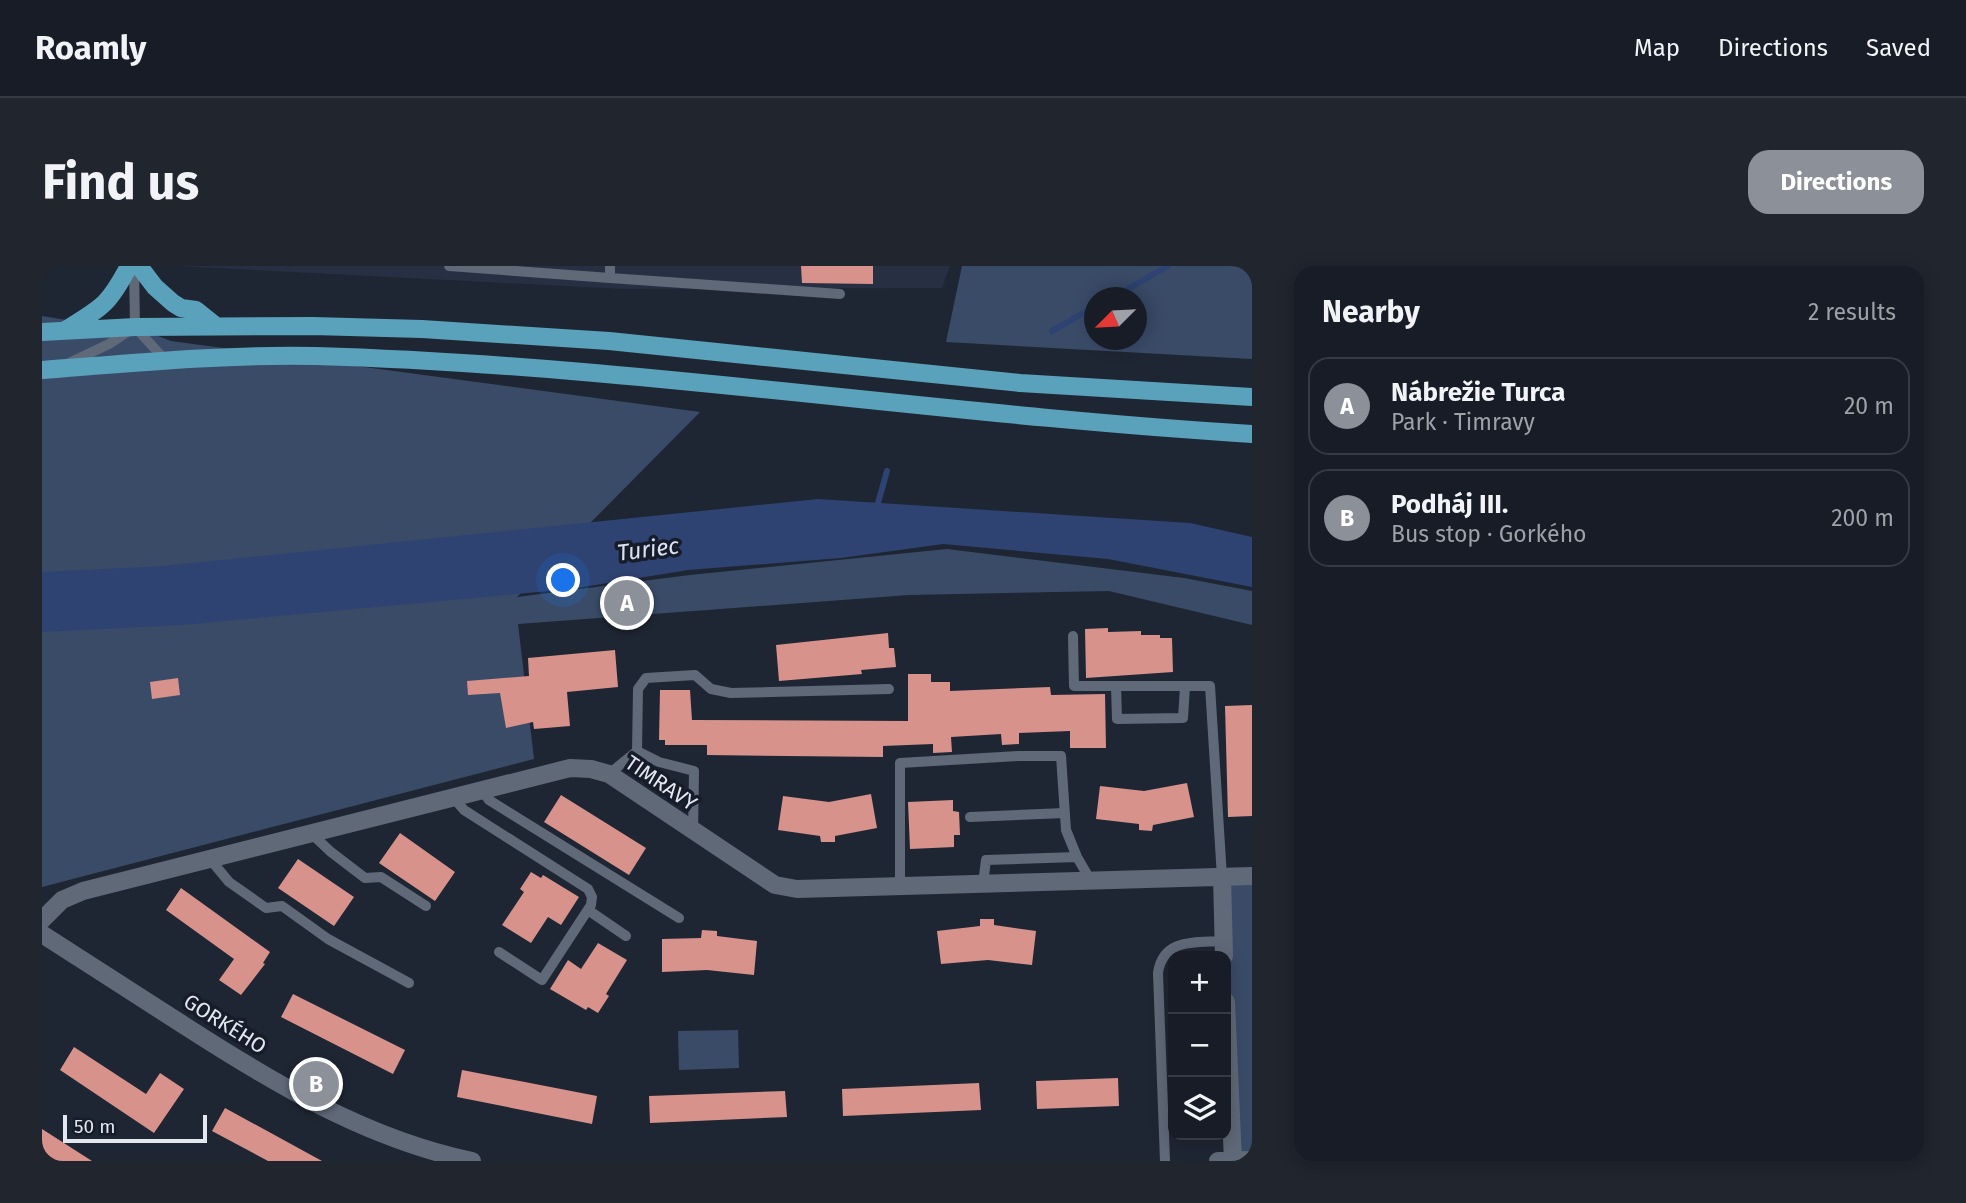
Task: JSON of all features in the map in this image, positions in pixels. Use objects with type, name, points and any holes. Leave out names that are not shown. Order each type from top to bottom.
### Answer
[{"type":"main road","points":[[64,331],[106,303],[131,266]]},
{"type":"main road","points":[[139,266],[155,287],[173,303],[181,308],[196,310],[216,326]]},
{"type":"main road","points":[[42,332],[216,326],[409,329],[609,341],[1020,383],[1252,397]]},
{"type":"main road","points":[[49,370],[314,356],[484,365],[601,373],[1141,427],[1252,434]]},
{"type":"street","name":"TIMRAVY","points":[[42,920],[62,900],[83,891],[570,768],[592,769],[608,774],[775,886],[797,889],[1252,876]]},
{"type":"street","points":[[1222,877],[1224,948]]},
{"type":"street","name":"GORKÉHO","points":[[42,934],[254,1070],[330,1112],[410,1153],[472,1161]]},
{"type":"street","points":[[1227,1014],[1233,1161]]},
{"type":"street","points":[[1218,1161],[1252,1160]]},
{"type":"lane","points":[[131,266],[135,327],[167,362]]},
{"type":"lane","points":[[449,266],[840,294]]},
{"type":"lane","points":[[610,266],[610,278]]},
{"type":"lane","points":[[49,370],[109,345],[135,327]]},
{"type":"lane","points":[[1073,636],[1074,686],[1210,686],[1222,877]]},
{"type":"lane","points":[[637,751],[638,690],[646,678],[695,675],[711,689],[731,693],[889,689]]},
{"type":"lane","points":[[1116,687],[1116,719],[1183,718],[1185,687]]},
{"type":"lane","points":[[608,774],[637,751]]},
{"type":"lane","points":[[637,751],[659,762],[694,771],[693,832]]},
{"type":"lane","points":[[900,886],[900,763],[1018,756],[1061,756],[1066,830],[1077,858],[1091,881]]},
{"type":"lane","points":[[481,789],[489,800],[679,918]]},
{"type":"lane","points":[[452,796],[464,810],[588,889],[592,897],[587,910],[542,980],[499,952]]},
{"type":"lane","points":[[970,817],[1065,813]]},
{"type":"lane","points":[[311,833],[365,878],[381,877],[426,906]]},
{"type":"lane","points":[[983,884],[986,860],[1077,858]]},
{"type":"lane","points":[[210,859],[229,882],[266,908],[282,906],[328,939],[409,983]]},
{"type":"lane","points":[[587,910],[626,936]]},
{"type":"lane","points":[[1165,1161],[1158,973],[1160,962],[1164,953],[1173,947],[1224,948]]},
{"type":"shaded area","points":[[176,266],[950,266],[942,288],[623,289]]},
{"type":"shaded area","points":[[962,266],[1252,266],[1252,359],[1090,350],[1147,350],[1147,287],[1084,287],[1084,350],[946,342]]},
{"type":"shaded area","points":[[42,316],[153,334],[171,341],[700,412],[517,597],[690,575],[947,549],[1184,578],[1252,591],[1252,625],[1109,591],[909,595],[518,624],[534,759],[42,887]]},
{"type":"shaded area","points":[[1252,876],[1252,1160],[1233,1161],[1231,951],[1225,951],[1222,877]]},
{"type":"shaded area","points":[[738,1030],[739,1068],[679,1070],[678,1031]]},
{"type":"water","name":"Turiec","points":[[818,499],[1190,523],[1252,537],[1252,587],[1108,559],[943,544],[841,558],[688,570],[571,589],[182,625],[42,632],[42,572],[163,566]]},
{"type":"building","points":[[801,266],[873,266],[873,284],[802,283]]},
{"type":"building","points":[[1108,628],[1108,632],[1141,631],[1141,635],[1172,638],[1173,672],[1086,678],[1085,629]]},
{"type":"building","points":[[888,633],[889,648],[894,648],[896,667],[861,670],[862,674],[779,681],[776,645]]},
{"type":"building","points":[[615,650],[618,687],[567,692],[570,726],[534,729],[533,722],[506,728],[500,693],[468,695],[467,681],[529,676],[528,658]]},
{"type":"building","points":[[908,674],[931,674],[931,682],[950,682],[950,691],[1050,687],[1051,695],[1105,694],[1106,748],[1070,748],[1070,731],[1019,733],[1019,744],[1002,745],[1001,734],[951,737],[952,752],[933,753],[933,744],[883,746],[883,757],[707,755],[707,745],[665,745],[665,740],[659,740],[660,690],[690,690],[692,720],[908,721]]},
{"type":"building","points":[[178,678],[180,695],[152,699],[150,682]]},
{"type":"building","points":[[1252,705],[1252,816],[1228,817],[1225,706]]},
{"type":"building","points":[[1187,783],[1194,817],[1153,825],[1152,831],[1139,830],[1139,824],[1096,819],[1100,786],[1144,791]]},
{"type":"building","points":[[871,794],[877,828],[835,836],[835,842],[821,842],[820,836],[778,830],[783,796],[829,802]]},
{"type":"building","points":[[561,795],[646,848],[629,875],[544,822]]},
{"type":"building","points":[[953,800],[953,811],[959,812],[960,835],[954,835],[954,847],[910,849],[908,802]]},
{"type":"building","points":[[400,833],[455,872],[435,901],[379,863]]},
{"type":"building","points":[[298,859],[354,897],[334,926],[278,888]]},
{"type":"building","points":[[531,872],[541,878],[543,875],[579,897],[561,925],[548,917],[531,943],[502,925],[524,892],[520,889]]},
{"type":"building","points":[[181,888],[270,952],[263,963],[265,964],[241,995],[219,980],[234,959],[166,910]]},
{"type":"building","points":[[980,919],[994,919],[994,925],[1036,931],[1032,965],[988,960],[941,964],[937,931],[980,926]]},
{"type":"building","points":[[702,930],[717,931],[717,936],[757,941],[754,975],[707,970],[662,972],[662,939],[701,938]]},
{"type":"building","points":[[598,943],[627,960],[606,994],[609,996],[598,1013],[588,1007],[586,1010],[550,989],[568,960],[581,969]]},
{"type":"building","points":[[293,994],[405,1050],[393,1074],[281,1017]]},
{"type":"building","points":[[74,1047],[146,1094],[160,1073],[184,1089],[154,1133],[60,1070]]},
{"type":"building","points":[[462,1070],[597,1096],[592,1124],[457,1097]]},
{"type":"building","points":[[1118,1078],[1119,1106],[1037,1109],[1036,1081]]},
{"type":"building","points":[[979,1083],[981,1110],[843,1116],[842,1089]]},
{"type":"building","points":[[785,1091],[787,1117],[650,1123],[649,1096]]},
{"type":"building","points":[[225,1108],[322,1161],[268,1161],[212,1131]]},
{"type":"building","points":[[42,1129],[92,1161],[42,1161]]},
{"type":"waterway","points":[[1131,287],[1168,266]]},
{"type":"waterway","points":[[1052,331],[1084,313]]},
{"type":"waterway","points":[[876,510],[887,471]]},
{"type":"place","name":"Nábrežie Turca","points":[[627,603]]},
{"type":"place","name":"Podháj III.","points":[[316,1084]]}]
